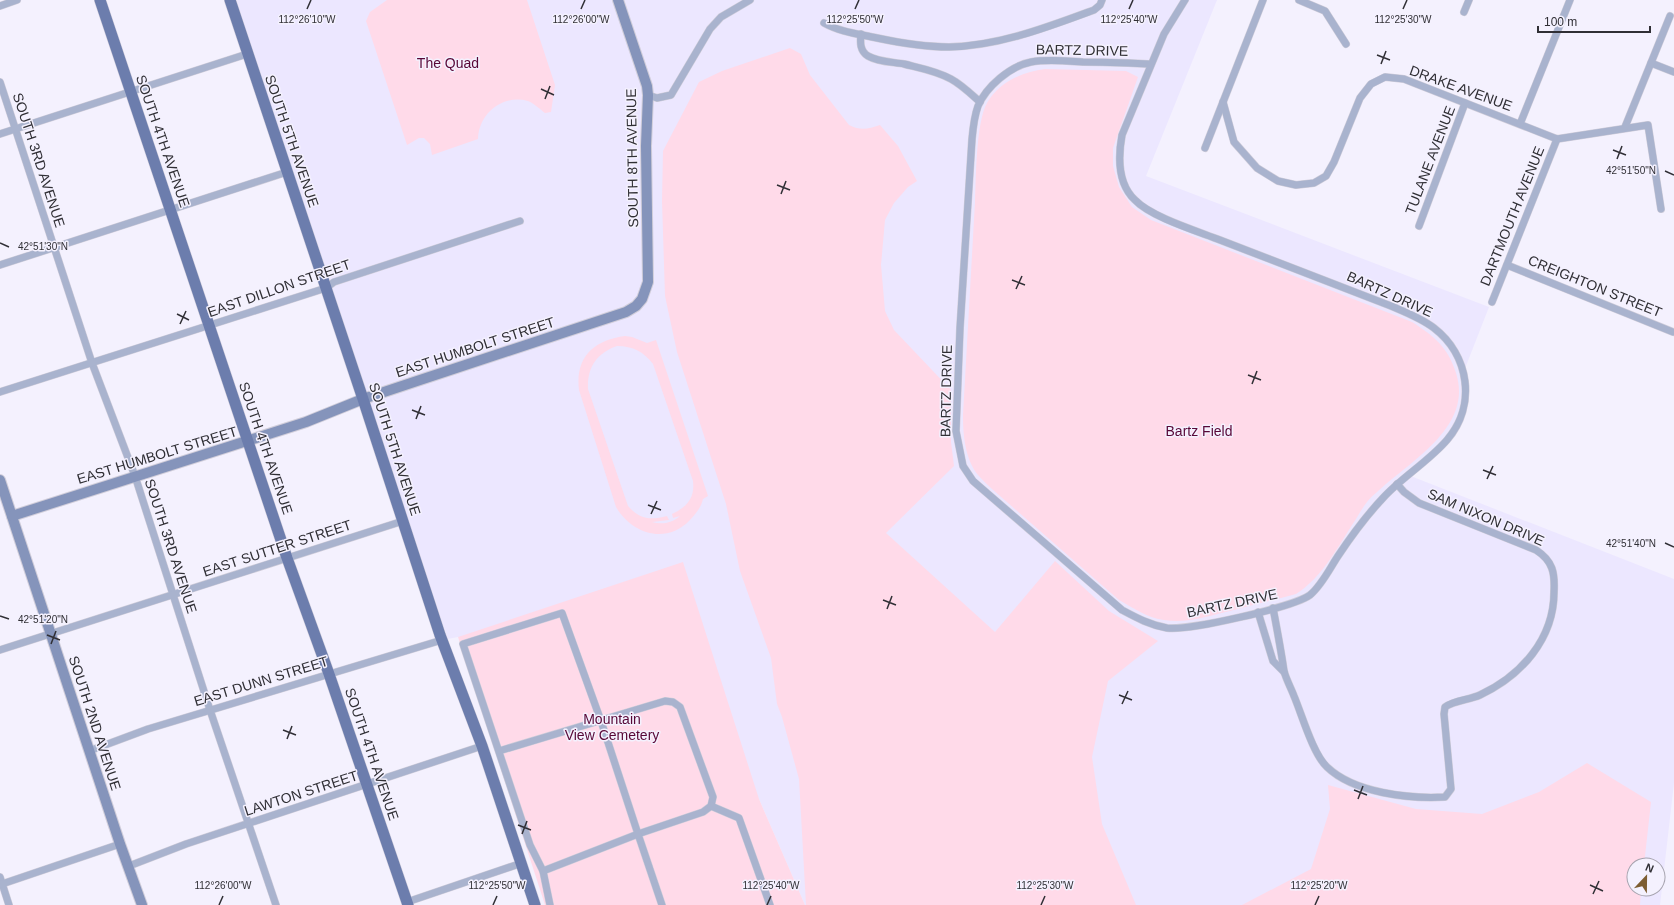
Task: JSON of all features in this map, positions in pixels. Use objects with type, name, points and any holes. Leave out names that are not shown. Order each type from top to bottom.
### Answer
[{"type":"main road","name":"SOUTH 4TH AVENUE","points":[[100,0],[287,558],[329,674],[407,903]]},
{"type":"main road","name":"SOUTH 5TH AVENUE","points":[[230,0],[364,399],[442,640],[482,746],[535,905]]},
{"type":"street","points":[[0,6],[16,0]]},
{"type":"street","name":"SOUTH 8TH AVENUE","points":[[618,0],[647,86],[648,96],[646,201],[649,272],[645,294]]},
{"type":"street","points":[[648,96],[657,98],[670,95],[710,29],[721,17],[750,0]]},
{"type":"street","points":[[824,23],[842,31],[923,46],[950,47],[999,41],[1094,10],[1100,5],[1102,0]]},
{"type":"street","name":"BARTZ DRIVE","points":[[1151,64],[1047,60],[1029,62],[1010,71],[996,81],[980,102],[974,120],[972,139],[957,388],[956,431],[963,466],[973,481],[1122,610],[1153,625],[1174,628],[1196,626],[1258,612],[1297,602],[1310,594],[1322,581],[1368,515],[1397,484],[1448,439],[1458,422],[1464,407],[1467,390],[1464,372],[1448,343],[1434,328],[1416,317],[1183,226],[1147,210],[1135,200],[1127,189],[1119,163],[1119,150],[1122,135],[1151,64],[1170,23],[1185,0]]},
{"type":"street","points":[[1204,148],[1263,0]]},
{"type":"street","points":[[1299,0],[1325,11],[1346,44]]},
{"type":"street","points":[[1464,12],[1468,0]]},
{"type":"street","points":[[1520,124],[1570,0]]},
{"type":"street","points":[[1625,127],[1670,16]]},
{"type":"street","points":[[861,34],[860,43],[862,50],[867,56],[941,74],[952,80],[980,102]]},
{"type":"street","points":[[0,134],[247,54]]},
{"type":"street","points":[[1651,63],[1674,72]]},
{"type":"street","name":"DRAKE AVENUE","points":[[1223,102],[1234,142],[1257,168],[1278,181],[1296,185],[1314,183],[1326,176],[1334,162],[1360,98],[1371,84],[1385,77],[1404,79],[1557,139]]},
{"type":"street","name":"SOUTH 3RD AVENUE","points":[[0,82],[14,129],[92,363],[135,476],[210,710],[276,905]]},
{"type":"street","name":"TULANE AVENUE","points":[[1419,226],[1465,103]]},
{"type":"street","points":[[1557,139],[1625,127],[1648,125],[1661,208]]},
{"type":"street","name":"DARTMOUTH AVENUE","points":[[1492,302],[1557,139]]},
{"type":"street","points":[[0,265],[287,172]]},
{"type":"street","name":"EAST DILLON STREET","points":[[0,392],[326,288],[334,282],[520,221]]},
{"type":"street","name":"CREIGHTON STREET","points":[[1507,265],[1673,332]]},
{"type":"street","name":"EAST HUMBOLT STREET","points":[[12,516],[135,476],[248,442],[306,422],[364,399],[626,312],[636,306],[645,294]]},
{"type":"street","name":"SOUTH 2ND AVENUE","points":[[0,480],[120,844],[142,905]]},
{"type":"street","name":"SAM NIXON DRIVE","points":[[1258,612],[1273,661],[1284,672],[1319,755],[1326,766],[1335,774],[1352,783],[1382,792],[1406,796],[1445,797],[1451,789],[1444,714],[1445,707],[1450,704],[1474,698],[1491,690],[1509,679],[1525,664],[1538,647],[1552,614],[1555,577],[1553,568],[1543,555],[1529,547],[1419,503],[1404,492],[1397,484]]},
{"type":"street","name":"EAST SUTTER STREET","points":[[0,650],[403,521]]},
{"type":"street","name":"SAM NIXON DRIVE","points":[[1273,608],[1284,660],[1284,672]]},
{"type":"street","points":[[550,905],[543,871],[530,845],[463,644],[562,613],[601,721],[662,905]]},
{"type":"street","name":"EAST DUNN STREET","points":[[90,751],[148,729],[442,640]]},
{"type":"street","points":[[499,751],[665,701],[673,702],[680,706],[713,797],[711,806],[703,812],[638,834],[543,871]]},
{"type":"street","name":"LAWTON STREET","points":[[129,866],[186,844],[367,786],[482,746]]},
{"type":"street","points":[[711,806],[739,818],[770,905]]},
{"type":"street","points":[[9,905],[1,881],[120,844]]},
{"type":"street","points":[[407,903],[522,863]]},
{"type":"shaded area","points":[[230,0],[1217,0],[1146,176],[1489,307],[1464,371],[1464,407],[1448,439],[1408,475],[1674,579],[1674,783],[1666,857],[1626,857],[1626,897],[1661,897],[1660,905],[805,905],[759,799],[458,637],[442,640]]},
{"type":"green space","name":"The Quad","points":[[387,0],[527,0],[555,85],[551,112],[545,113],[528,101],[510,100],[494,107],[488,113],[479,129],[478,139],[432,155],[430,144],[424,138],[419,138],[407,145],[366,21],[370,12]]},
{"type":"green space","points":[[790,48],[801,54],[810,75],[849,125],[864,129],[880,125],[898,146],[917,181],[908,187],[894,203],[885,220],[881,265],[885,311],[894,330],[951,390],[951,442],[954,466],[886,533],[995,632],[1055,561],[1109,611],[1158,641],[1108,681],[1092,757],[1102,824],[1136,905],[806,905],[799,779],[777,704],[771,658],[740,571],[726,504],[677,352],[665,296],[662,201],[663,151],[699,82],[722,71]]},
{"type":"green space","name":"Bartz Field","points":[[1036,70],[1126,71],[1138,77],[1113,148],[1113,166],[1119,187],[1132,207],[1151,220],[1412,322],[1427,332],[1439,343],[1453,364],[1459,394],[1455,413],[1445,430],[1431,446],[1367,502],[1322,570],[1306,587],[1296,594],[1189,620],[1172,621],[1146,615],[1119,600],[992,489],[978,475],[970,462],[964,439],[963,415],[976,166],[983,112],[987,103],[998,89],[1012,79]]},
{"type":"green space","points":[[625,336],[632,337],[647,343],[656,340],[708,496],[703,499],[700,508],[690,520],[681,528],[671,532],[660,534],[640,530],[631,524],[616,507],[579,390],[580,368],[584,359],[596,346],[604,341]],"holes":[[[617,346],[638,350],[653,364],[693,481],[693,492],[689,501],[686,505],[672,514],[673,518],[680,516],[667,523],[652,522],[669,520],[667,516],[646,518],[632,511],[628,506],[588,389],[591,368],[599,357],[610,349]]]},
{"type":"green space","name":"Mountain View Cemetery","points":[[683,562],[759,799],[805,905],[545,905],[458,637]]},
{"type":"green space","points":[[1587,763],[1651,802],[1645,857],[1626,857],[1626,897],[1640,897],[1640,905],[1242,905],[1311,869],[1330,809],[1328,785],[1416,809],[1482,814],[1539,792]]}]
